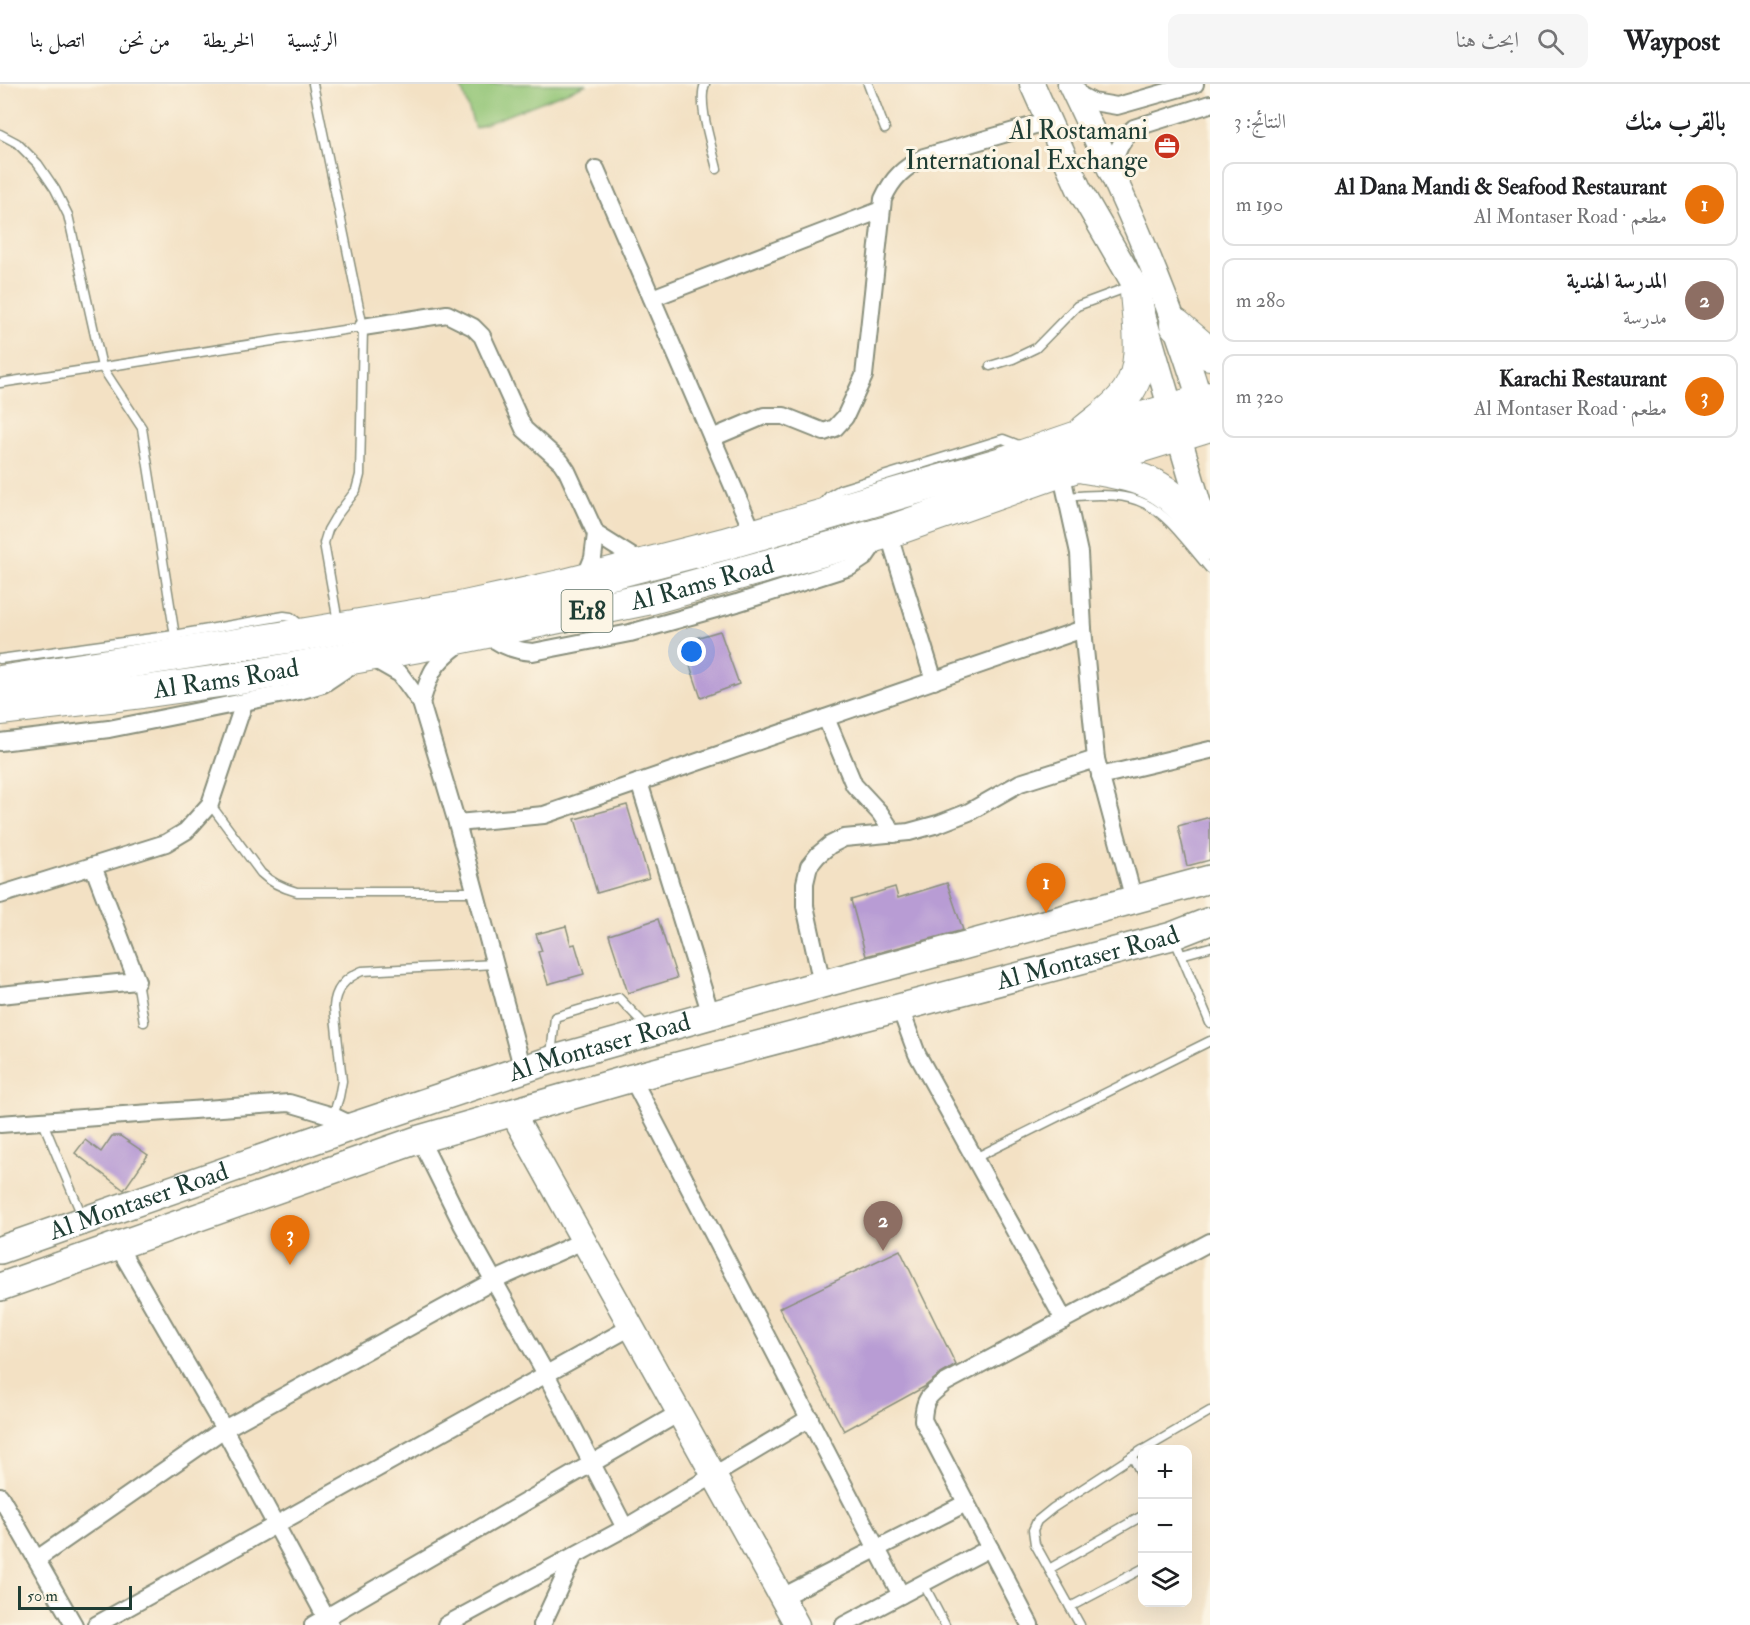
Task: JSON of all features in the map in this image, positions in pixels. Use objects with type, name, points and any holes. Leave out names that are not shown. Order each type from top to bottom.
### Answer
[{"type":"highway","points":[[1135,288],[1138,370],[1133,384],[1071,468],[1120,473],[1161,487],[1193,518],[1210,543]]},
{"type":"highway","points":[[1176,325],[1210,354]]},
{"type":"highway","name":"E18","points":[[1174,422],[1208,416]]},
{"type":"highway","name":"Al Rams Road","points":[[0,709],[240,678],[364,656],[651,598],[884,533],[1071,468],[1174,422]]},
{"type":"highway","name":"Al Rams Road","points":[[0,682],[176,645],[306,634],[460,608],[645,565],[1031,453],[1071,468]]},
{"type":"main road","points":[[1032,84],[1079,189],[1135,288],[1210,543]]},
{"type":"main road","points":[[1072,88],[1111,168],[1176,325],[1208,416]]},
{"type":"main road","name":"Al Montaser Road","points":[[0,1250],[85,1221],[343,1121],[711,1015],[1207,879]]},
{"type":"main road","name":"Al Montaser Road","points":[[0,1287],[420,1140],[512,1112],[900,1008],[1177,945],[1210,921]]},
{"type":"main road","points":[[512,1112],[797,1625]]},
{"type":"street","points":[[1072,88],[1093,102],[1117,106],[1195,84]]},
{"type":"street","points":[[1176,90],[1185,112]]},
{"type":"street","points":[[1111,168],[1119,145],[1134,128],[1210,105]]},
{"type":"street","points":[[712,438],[764,416],[784,416],[824,432],[835,428],[845,417],[864,376],[881,210],[883,199],[894,179],[906,166],[924,157],[1049,121]]},
{"type":"street","points":[[596,170],[754,535]]},
{"type":"street","points":[[652,298],[881,210]]},
{"type":"street","points":[[363,327],[447,314],[472,327],[482,336],[524,429],[561,462],[596,534],[645,565]]},
{"type":"street","points":[[1071,468],[1083,629],[1097,768],[1134,900]]},
{"type":"street","points":[[884,533],[934,681]]},
{"type":"street","points":[[584,580],[592,558],[596,534]]},
{"type":"street","points":[[457,823],[544,815],[1083,629]]},
{"type":"street","points":[[421,703],[429,674],[443,656],[477,634]]},
{"type":"street","points":[[0,742],[109,729],[244,703],[323,684],[344,672],[364,656],[384,663],[400,674],[421,703],[457,823],[523,1070]]},
{"type":"street","points":[[0,895],[166,843],[179,836],[210,804],[244,703]]},
{"type":"street","points":[[826,718],[854,785],[880,813],[894,834]]},
{"type":"street","points":[[822,984],[805,906],[805,883],[809,866],[824,850],[844,838],[909,832],[938,824],[969,812],[1020,783],[1210,750]]},
{"type":"street","points":[[639,782],[711,1015]]},
{"type":"street","points":[[0,995],[137,981],[93,866]]},
{"type":"street","points":[[900,1008],[917,1054],[1064,1320]]},
{"type":"street","points":[[632,1078],[901,1595]]},
{"type":"street","points":[[0,1124],[289,1102],[343,1121]]},
{"type":"street","points":[[420,1140],[462,1224],[546,1374],[625,1528]]},
{"type":"street","points":[[37,1559],[224,1429],[493,1281],[583,1241]]},
{"type":"street","points":[[1030,1625],[923,1420],[924,1402],[945,1383],[1210,1242]]},
{"type":"street","points":[[118,1246],[276,1524],[323,1623],[679,1413]]},
{"type":"street","points":[[96,1625],[631,1327]]},
{"type":"street","points":[[446,1625],[625,1528],[810,1418]]},
{"type":"street","points":[[0,1496],[74,1625]]},
{"type":"street","points":[[782,1597],[966,1503]]},
{"type":"street","points":[[844,1625],[990,1548]]},
{"type":"street","points":[[542,1625],[574,1556]]},
{"type":"lane","points":[[313,84],[363,327],[360,475],[356,490],[335,518],[324,543],[339,628]]},
{"type":"lane","points":[[705,84],[703,102],[717,168]]},
{"type":"lane","points":[[868,84],[885,129]]},
{"type":"lane","points":[[0,134],[16,143],[38,164],[55,189],[68,215],[102,367],[142,428],[176,645],[0,659]]},
{"type":"lane","points":[[990,366],[1013,359],[1036,348],[1077,306],[1135,288]]},
{"type":"lane","points":[[0,383],[363,327]]},
{"type":"lane","points":[[1071,468],[1098,494],[1115,495],[1144,502],[1158,510],[1210,569]]},
{"type":"lane","points":[[210,804],[261,873],[281,887],[297,892],[476,892]]},
{"type":"lane","points":[[1210,947],[1177,945],[1210,1023]]},
{"type":"lane","points":[[343,1121],[339,1097],[342,1081],[333,1007],[334,996],[350,976],[362,971],[495,964]]},
{"type":"lane","points":[[137,981],[144,1022]]},
{"type":"lane","points":[[551,1060],[555,1017],[619,998],[651,1032]]},
{"type":"lane","points":[[975,1158],[1210,1041]]},
{"type":"lane","points":[[42,1120],[85,1221]]},
{"type":"lane","points":[[1152,1445],[1210,1411]]},
{"type":"lane","points":[[1080,1625],[1035,1544],[1033,1530],[1037,1521],[1053,1508],[1138,1453]]},
{"type":"lane","points":[[1132,1456],[1138,1466]]},
{"type":"lane","points":[[1049,1569],[1138,1519]]},
{"type":"lane","points":[[1070,1608],[1138,1572]]},
{"type":"lane","points":[[923,1583],[945,1625]]},
{"type":"green space","points":[[460,84],[587,84],[475,128]]},
{"type":"building","points":[[720,631],[739,684],[701,698],[682,642]]},
{"type":"building","points":[[627,805],[649,878],[597,893],[575,819]]},
{"type":"building","points":[[1210,817],[1210,860],[1187,866],[1178,826]]},
{"type":"building","points":[[947,883],[963,930],[866,956],[851,900],[895,887],[898,898]]},
{"type":"building","points":[[658,919],[677,978],[628,993],[609,935]]},
{"type":"building","points":[[566,926],[571,945],[575,944],[584,974],[548,984],[538,952],[542,951],[536,934]]},
{"type":"building","points":[[112,1136],[120,1136],[148,1155],[124,1190],[75,1153],[85,1140],[101,1152]]},
{"type":"building","points":[[900,1250],[956,1365],[924,1387],[844,1431],[779,1308]]},
{"type":"place","name":"Al Rostamani International Exchange","points":[[1167,146]]},
{"type":"place","name":"Al Dana Mandi & Seafood Restaurant","points":[[1046,913]]},
{"type":"place","name":"المدرسة الهندية","points":[[883,1251]]},
{"type":"place","name":"Karachi Restaurant","points":[[290,1265]]}]
